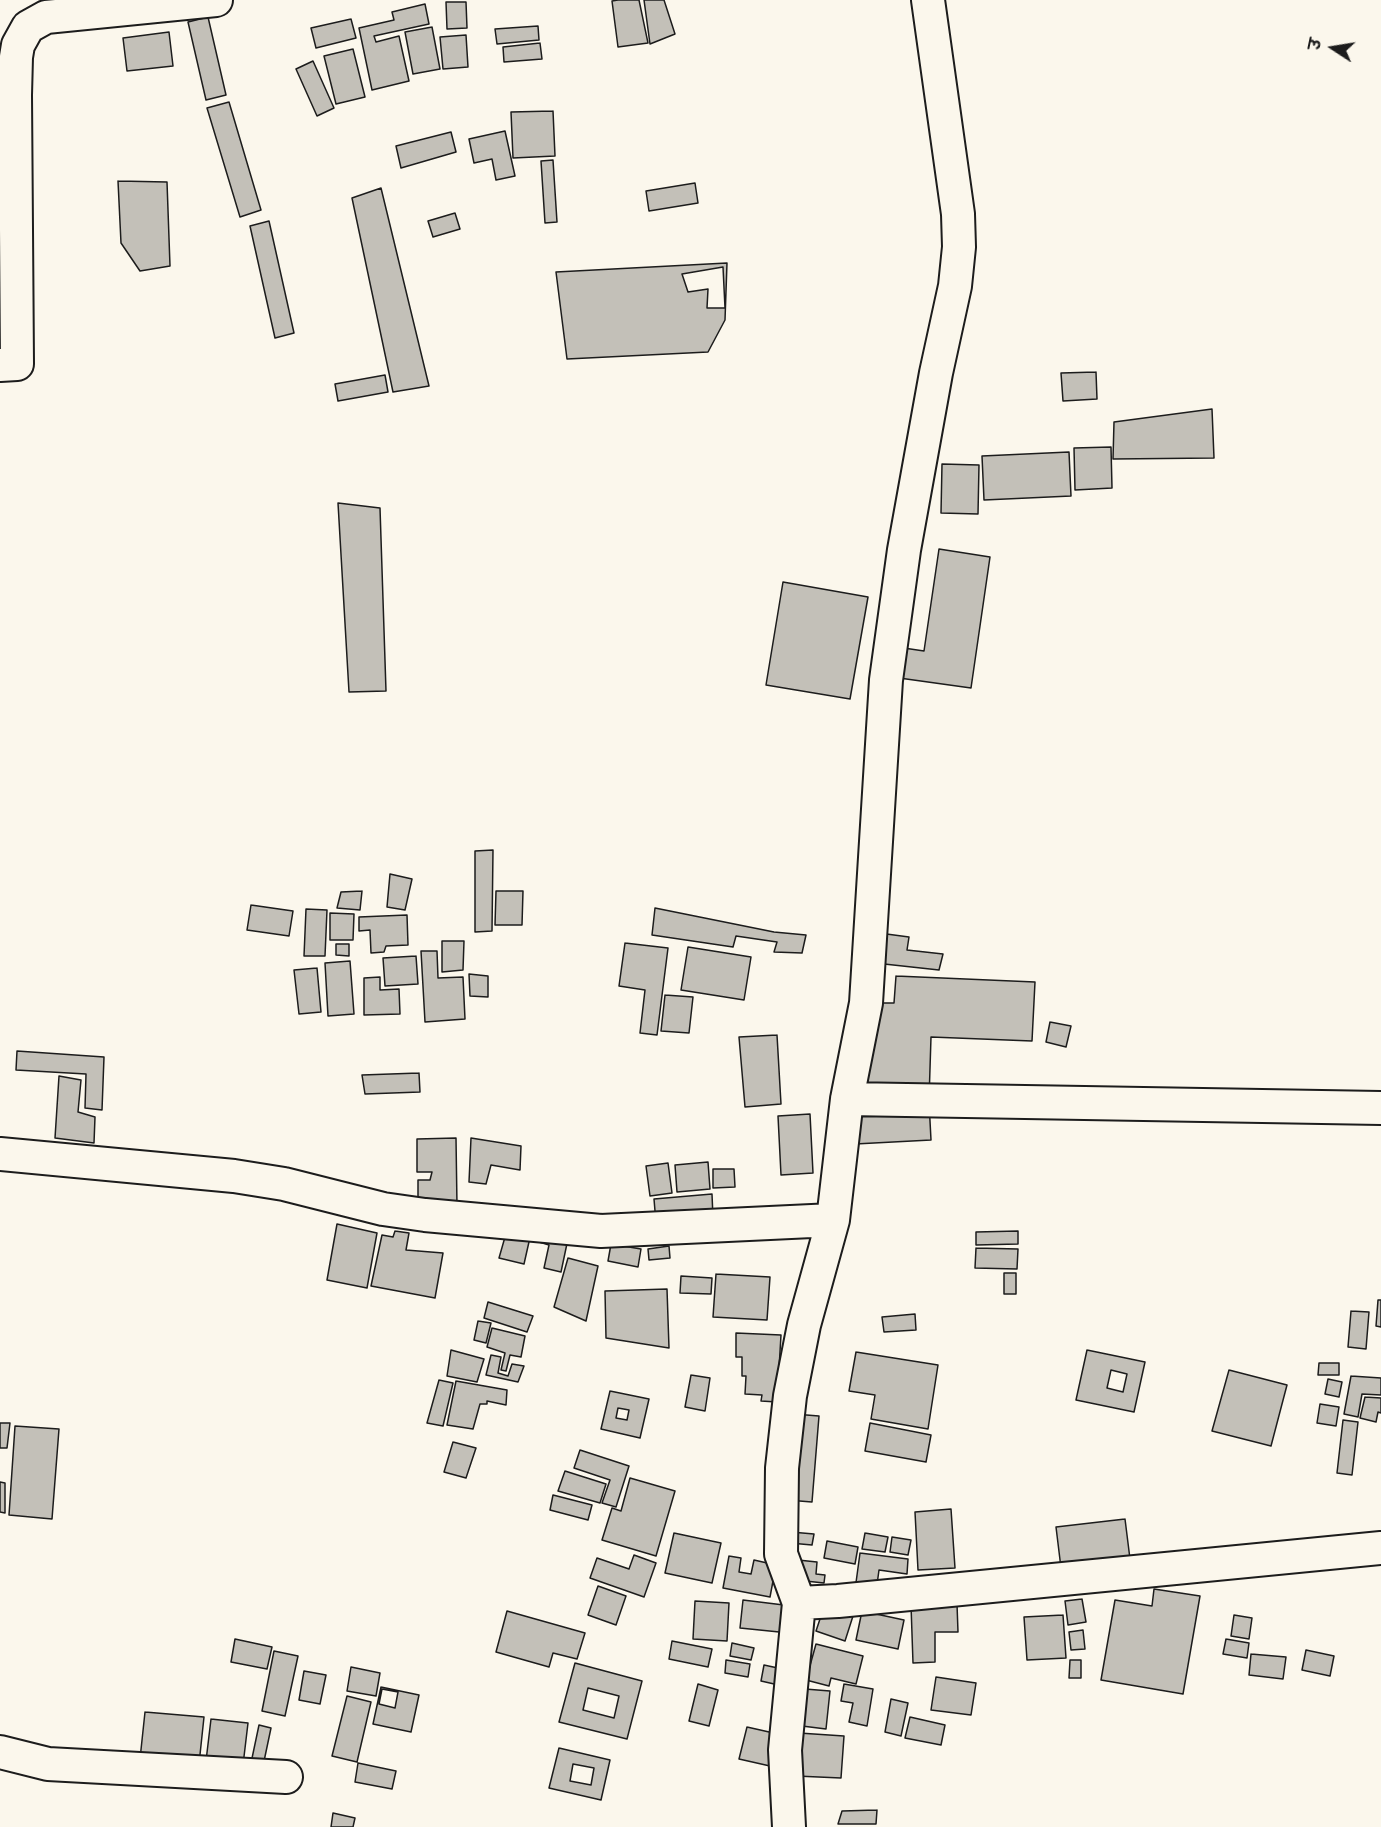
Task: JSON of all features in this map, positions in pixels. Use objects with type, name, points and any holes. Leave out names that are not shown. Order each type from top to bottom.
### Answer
[{"type":"street","points":[[0,365],[17,364],[16,57],[18,45],[28,27],[46,17],[146,4],[216,0]]},
{"type":"street","points":[[789,1827],[784,1750],[799,1603],[781,1554],[782,1468],[790,1395],[804,1325],[832,1220],[847,1098],[866,1003],[886,680],[904,550],[936,373],[955,286],[959,247],[958,214],[928,0]]},
{"type":"street","points":[[847,1098],[1381,1108]]},
{"type":"street","points":[[0,1154],[234,1176],[285,1184],[382,1209],[601,1231],[832,1220]]},
{"type":"street","points":[[799,1603],[850,1600],[1381,1548]]},
{"type":"street","points":[[0,1752],[48,1764],[286,1777]]},
{"type":"building","points":[[639,0],[648,43],[618,47],[612,1]]},
{"type":"building","points":[[644,0],[664,0],[675,34],[650,44]]},
{"type":"building","points":[[446,2],[466,2],[467,28],[447,29]]},
{"type":"building","points":[[425,4],[429,24],[374,36],[376,42],[399,36],[409,81],[372,90],[359,28],[394,20],[392,12]]},
{"type":"building","points":[[208,17],[226,95],[206,100],[188,22]]},
{"type":"building","points":[[351,19],[356,38],[316,48],[311,28]]},
{"type":"building","points":[[538,26],[539,40],[497,44],[495,29]]},
{"type":"building","points":[[432,27],[440,69],[413,74],[405,32]]},
{"type":"building","points":[[169,32],[173,66],[127,71],[123,38]]},
{"type":"building","points":[[466,35],[468,67],[443,69],[440,37]]},
{"type":"building","points":[[540,43],[542,59],[504,62],[503,47]]},
{"type":"building","points":[[353,49],[365,97],[336,104],[324,56]]},
{"type":"building","points":[[313,61],[334,108],[317,116],[296,69]]},
{"type":"building","points":[[229,102],[261,210],[240,217],[207,108]]},
{"type":"building","points":[[553,111],[555,156],[513,158],[511,112]]},
{"type":"building","points":[[505,131],[515,176],[496,180],[492,159],[474,163],[469,139]]},
{"type":"building","points":[[451,132],[456,152],[401,168],[396,146]]},
{"type":"building","points":[[553,160],[557,222],[545,223],[541,161]]},
{"type":"building","points":[[118,181],[167,182],[170,266],[140,271],[121,243]]},
{"type":"building","points":[[695,183],[698,203],[649,211],[646,191]]},
{"type":"building","points":[[381,188],[429,386],[393,392],[352,198]]},
{"type":"building","points":[[455,213],[460,229],[433,237],[428,221]]},
{"type":"building","points":[[269,221],[294,333],[275,338],[250,226]]},
{"type":"building","points":[[727,263],[725,320],[708,352],[567,359],[556,272]]},
{"type":"building","points":[[723,267],[725,308],[707,308],[708,289],[688,292],[682,274]]},
{"type":"building","points":[[1096,372],[1097,399],[1063,401],[1061,373]]},
{"type":"building","points":[[385,375],[388,392],[338,401],[335,384]]},
{"type":"building","points":[[1212,409],[1214,458],[1113,459],[1114,422]]},
{"type":"building","points":[[1111,447],[1112,488],[1075,490],[1074,448]]},
{"type":"building","points":[[1069,452],[1071,496],[984,500],[982,456]]},
{"type":"building","points":[[942,464],[979,465],[978,514],[941,513]]},
{"type":"building","points":[[338,503],[380,508],[386,691],[349,692]]},
{"type":"building","points":[[939,549],[990,557],[971,688],[892,677],[897,647],[924,651]]},
{"type":"building","points":[[783,582],[868,597],[850,699],[766,685]]},
{"type":"building","points":[[493,850],[492,931],[475,932],[475,851]]},
{"type":"building","points":[[390,874],[412,879],[405,910],[387,907]]},
{"type":"building","points":[[362,891],[360,910],[337,908],[341,892]]},
{"type":"building","points":[[496,891],[523,891],[522,925],[495,925]]},
{"type":"building","points":[[251,905],[293,911],[289,936],[247,930]]},
{"type":"building","points":[[655,908],[774,932],[806,935],[802,953],[774,952],[777,942],[736,936],[733,947],[652,935]]},
{"type":"building","points":[[306,909],[327,910],[325,956],[304,956]]},
{"type":"building","points":[[330,913],[354,914],[353,940],[330,940]]},
{"type":"building","points":[[407,915],[408,945],[386,946],[384,952],[371,953],[370,930],[359,931],[359,917]]},
{"type":"building","points":[[879,933],[909,937],[907,950],[943,954],[939,970],[875,963]]},
{"type":"building","points":[[442,941],[464,941],[463,970],[442,972]]},
{"type":"building","points":[[625,943],[668,948],[657,1035],[640,1033],[645,990],[619,986]]},
{"type":"building","points":[[336,944],[349,944],[349,956],[336,955]]},
{"type":"building","points":[[688,947],[751,957],[744,1000],[681,990]]},
{"type":"building","points":[[421,951],[437,951],[438,978],[463,977],[465,1019],[425,1022]]},
{"type":"building","points":[[416,956],[418,984],[385,986],[383,958]]},
{"type":"building","points":[[350,961],[354,1014],[328,1016],[325,963]]},
{"type":"building","points":[[317,968],[321,1012],[299,1014],[294,970]]},
{"type":"building","points":[[469,974],[488,976],[488,997],[470,996]]},
{"type":"building","points":[[896,976],[1035,982],[1032,1041],[931,1037],[929,1100],[867,1097],[871,1003],[894,1003]]},
{"type":"building","points":[[380,977],[380,990],[399,989],[400,1014],[364,1015],[364,978]]},
{"type":"building","points":[[665,995],[693,997],[689,1033],[661,1031]]},
{"type":"building","points":[[1050,1022],[1071,1026],[1066,1047],[1046,1042]]},
{"type":"building","points":[[777,1035],[781,1104],[745,1107],[739,1037]]},
{"type":"building","points":[[17,1051],[104,1057],[102,1110],[85,1108],[86,1074],[16,1070]]},
{"type":"building","points":[[419,1073],[420,1092],[365,1094],[362,1075]]},
{"type":"building","points":[[59,1076],[81,1080],[78,1112],[95,1117],[94,1143],[55,1138]]},
{"type":"building","points":[[929,1102],[931,1140],[855,1144],[852,1106]]},
{"type":"building","points":[[810,1114],[813,1173],[781,1175],[778,1116]]},
{"type":"building","points":[[456,1138],[457,1206],[418,1202],[418,1180],[430,1180],[432,1172],[417,1172],[417,1139]]},
{"type":"building","points":[[471,1138],[521,1146],[520,1170],[491,1165],[486,1184],[469,1182]]},
{"type":"building","points":[[708,1162],[710,1189],[677,1192],[675,1165]]},
{"type":"building","points":[[668,1163],[672,1193],[650,1196],[646,1166]]},
{"type":"building","points":[[713,1169],[734,1169],[735,1187],[713,1188]]},
{"type":"building","points":[[712,1194],[713,1218],[656,1223],[654,1199]]},
{"type":"building","points":[[337,1224],[377,1233],[367,1288],[327,1280]]},
{"type":"building","points":[[536,1229],[569,1234],[561,1272],[544,1268],[549,1245],[536,1241]]},
{"type":"building","points":[[507,1230],[531,1233],[524,1264],[499,1258]]},
{"type":"building","points":[[395,1231],[409,1233],[406,1250],[443,1253],[435,1298],[371,1286],[382,1235],[393,1237]]},
{"type":"building","points":[[1018,1231],[1018,1244],[976,1245],[976,1232]]},
{"type":"building","points":[[611,1244],[641,1249],[638,1267],[608,1261]]},
{"type":"building","points":[[669,1246],[670,1258],[649,1260],[648,1249]]},
{"type":"building","points":[[976,1248],[1018,1249],[1017,1269],[975,1268]]},
{"type":"building","points":[[568,1258],[598,1266],[586,1321],[554,1307]]},
{"type":"building","points":[[1004,1273],[1016,1273],[1016,1294],[1004,1294]]},
{"type":"building","points":[[716,1274],[770,1277],[767,1320],[713,1317]]},
{"type":"building","points":[[681,1276],[712,1278],[711,1294],[680,1293]]},
{"type":"building","points":[[667,1289],[669,1348],[606,1338],[605,1291]]},
{"type":"building","points":[[1378,1300],[1381,1300],[1381,1327],[1376,1326]]},
{"type":"building","points":[[488,1302],[533,1316],[527,1332],[484,1318]]},
{"type":"building","points":[[1351,1311],[1369,1312],[1366,1349],[1348,1347]]},
{"type":"building","points":[[915,1314],[916,1330],[884,1332],[882,1317]]},
{"type":"building","points":[[478,1321],[491,1323],[486,1343],[474,1340]]},
{"type":"building","points":[[492,1328],[525,1336],[521,1357],[510,1355],[506,1371],[501,1370],[505,1353],[487,1347]]},
{"type":"building","points":[[736,1333],[781,1335],[777,1402],[761,1401],[762,1395],[745,1394],[746,1376],[742,1376],[742,1357],[736,1357]]},
{"type":"building","points":[[451,1350],[484,1359],[477,1382],[447,1376]]},
{"type":"building","points":[[1087,1350],[1145,1362],[1134,1412],[1076,1400]],"holes":[[[1111,1370],[1127,1374],[1123,1392],[1107,1388]]]},
{"type":"building","points":[[856,1352],[938,1365],[928,1429],[871,1419],[875,1395],[849,1391]]},
{"type":"building","points":[[491,1355],[501,1357],[498,1373],[508,1376],[512,1364],[524,1366],[518,1382],[486,1375]]},
{"type":"building","points":[[1319,1363],[1339,1363],[1339,1375],[1318,1375]]},
{"type":"building","points":[[1229,1370],[1287,1385],[1271,1446],[1212,1431]]},
{"type":"building","points":[[691,1375],[710,1378],[705,1411],[685,1407]]},
{"type":"building","points":[[1351,1376],[1381,1378],[1381,1395],[1362,1394],[1358,1417],[1344,1414]]},
{"type":"building","points":[[1328,1379],[1342,1382],[1339,1397],[1325,1394]]},
{"type":"building","points":[[439,1380],[453,1383],[443,1426],[427,1423]]},
{"type":"building","points":[[456,1381],[507,1390],[506,1405],[487,1401],[487,1404],[480,1404],[473,1429],[447,1425]]},
{"type":"building","points":[[610,1391],[649,1399],[640,1438],[601,1429]],"holes":[[[618,1408],[629,1410],[627,1420],[616,1418]]]},
{"type":"building","points":[[1365,1397],[1381,1398],[1381,1413],[1378,1412],[1376,1422],[1360,1418]]},
{"type":"building","points":[[1320,1404],[1339,1407],[1336,1426],[1317,1423]]},
{"type":"building","points":[[794,1414],[819,1416],[812,1502],[787,1500]]},
{"type":"building","points":[[1343,1420],[1358,1422],[1352,1475],[1337,1473]]},
{"type":"building","points":[[0,1423],[10,1423],[7,1448],[0,1448]]},
{"type":"building","points":[[870,1423],[931,1435],[926,1462],[865,1451]]},
{"type":"building","points":[[15,1426],[59,1429],[52,1519],[9,1515]]},
{"type":"building","points":[[453,1442],[476,1448],[466,1478],[444,1472]]},
{"type":"building","points":[[580,1450],[629,1466],[616,1507],[602,1503],[610,1480],[574,1468]]},
{"type":"building","points":[[565,1471],[606,1484],[600,1503],[558,1491]]},
{"type":"building","points":[[630,1478],[675,1491],[656,1556],[602,1540],[612,1508],[621,1511]]},
{"type":"building","points":[[0,1482],[5,1483],[5,1513],[0,1512]]},
{"type":"building","points":[[553,1495],[592,1505],[588,1520],[550,1510]]},
{"type":"building","points":[[951,1509],[955,1568],[918,1570],[915,1512]]},
{"type":"building","points":[[1125,1519],[1130,1559],[1061,1568],[1056,1527]]},
{"type":"building","points":[[791,1532],[814,1534],[812,1545],[790,1543]]},
{"type":"building","points":[[674,1533],[721,1543],[712,1583],[665,1573]]},
{"type":"building","points":[[865,1533],[888,1537],[885,1552],[862,1549]]},
{"type":"building","points":[[892,1537],[911,1540],[908,1555],[890,1552]]},
{"type":"building","points":[[827,1541],[858,1547],[855,1564],[824,1558]]},
{"type":"building","points":[[860,1553],[908,1559],[907,1574],[879,1570],[876,1592],[855,1590]]},
{"type":"building","points":[[634,1555],[656,1563],[644,1597],[590,1578],[597,1558],[629,1569]]},
{"type":"building","points":[[729,1556],[741,1558],[739,1572],[751,1574],[754,1560],[776,1565],[770,1597],[723,1588]]},
{"type":"building","points":[[798,1560],[817,1562],[816,1574],[825,1575],[824,1583],[796,1580]]},
{"type":"building","points":[[598,1586],[626,1596],[616,1625],[588,1615]]},
{"type":"building","points":[[1154,1589],[1200,1596],[1183,1694],[1101,1680],[1115,1600],[1152,1606]]},
{"type":"building","points":[[1082,1599],[1086,1622],[1068,1625],[1065,1601]]},
{"type":"building","points":[[743,1600],[792,1606],[789,1633],[740,1628]]},
{"type":"building","points":[[695,1601],[729,1603],[727,1641],[693,1639]]},
{"type":"building","points":[[957,1604],[958,1632],[935,1632],[935,1662],[913,1663],[911,1605]]},
{"type":"building","points":[[824,1607],[853,1616],[845,1641],[816,1631]]},
{"type":"building","points":[[507,1611],[585,1633],[577,1659],[553,1653],[549,1667],[496,1652]]},
{"type":"building","points":[[862,1611],[904,1620],[898,1649],[856,1640]]},
{"type":"building","points":[[1063,1615],[1066,1658],[1027,1660],[1024,1617]]},
{"type":"building","points":[[1234,1615],[1252,1618],[1249,1639],[1231,1636]]},
{"type":"building","points":[[1083,1630],[1085,1649],[1071,1650],[1069,1632]]},
{"type":"building","points":[[235,1639],[272,1647],[267,1669],[231,1662]]},
{"type":"building","points":[[1226,1639],[1249,1643],[1247,1658],[1223,1654]]},
{"type":"building","points":[[672,1641],[712,1649],[708,1667],[669,1659]]},
{"type":"building","points":[[732,1643],[754,1648],[751,1660],[730,1656]]},
{"type":"building","points":[[816,1644],[863,1656],[856,1684],[831,1678],[829,1686],[806,1680]]},
{"type":"building","points":[[1306,1650],[1334,1656],[1330,1676],[1302,1670]]},
{"type":"building","points":[[274,1651],[298,1656],[285,1716],[262,1711]]},
{"type":"building","points":[[1251,1654],[1286,1657],[1283,1679],[1249,1675]]},
{"type":"building","points":[[726,1660],[750,1664],[748,1677],[725,1673]]},
{"type":"building","points":[[1070,1660],[1081,1660],[1081,1678],[1069,1678]]},
{"type":"building","points":[[575,1663],[642,1681],[627,1739],[559,1722]],"holes":[[[588,1688],[619,1696],[614,1718],[583,1710]]]},
{"type":"building","points":[[764,1665],[787,1670],[783,1686],[761,1681]]},
{"type":"building","points":[[351,1667],[380,1673],[376,1696],[347,1691]]},
{"type":"building","points":[[304,1671],[326,1675],[320,1704],[299,1700]]},
{"type":"building","points":[[936,1677],[976,1683],[971,1715],[931,1710]]},
{"type":"building","points":[[698,1684],[718,1690],[709,1726],[689,1721]]},
{"type":"building","points":[[844,1684],[873,1689],[867,1726],[849,1722],[853,1703],[841,1701]]},
{"type":"building","points":[[381,1687],[419,1695],[411,1732],[373,1724]],"holes":[[[382,1689],[398,1692],[395,1708],[379,1704]]]},
{"type":"building","points":[[805,1689],[830,1691],[826,1729],[802,1726]]},
{"type":"building","points":[[347,1696],[371,1702],[357,1762],[332,1756]]},
{"type":"building","points":[[891,1699],[908,1703],[901,1736],[885,1732]]},
{"type":"building","points":[[145,1712],[204,1717],[199,1764],[140,1759]]},
{"type":"building","points":[[910,1717],[945,1725],[941,1745],[905,1738]]},
{"type":"building","points":[[211,1719],[248,1723],[243,1765],[206,1761]]},
{"type":"building","points":[[259,1725],[271,1728],[263,1766],[251,1763]]},
{"type":"building","points":[[747,1727],[778,1734],[770,1766],[739,1759]]},
{"type":"building","points":[[799,1733],[844,1736],[841,1778],[796,1776]]},
{"type":"building","points":[[559,1748],[610,1760],[601,1800],[549,1788]],"holes":[[[573,1764],[594,1768],[591,1785],[570,1781]]]},
{"type":"building","points":[[358,1763],[396,1771],[392,1789],[355,1782]]},
{"type":"building","points":[[877,1810],[876,1824],[838,1824],[842,1811]]},
{"type":"building","points":[[333,1813],[355,1818],[353,1827],[331,1827]]}]
